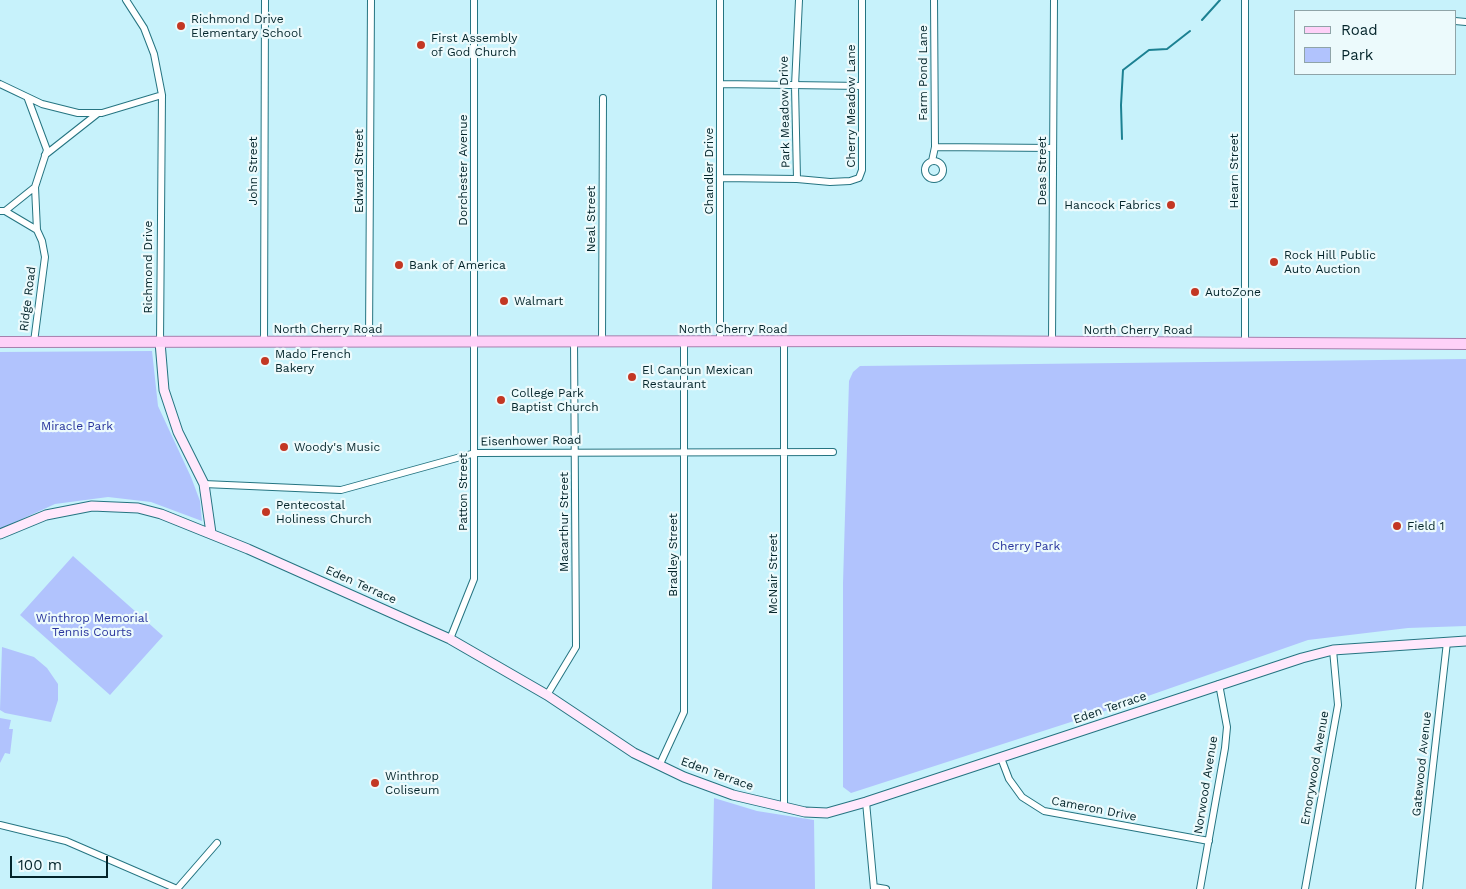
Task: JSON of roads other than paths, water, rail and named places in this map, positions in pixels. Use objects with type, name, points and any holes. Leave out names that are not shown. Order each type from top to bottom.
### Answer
[{"type":"main road","name":"North Cherry Road","points":[[0,342],[369,342],[474,340],[1466,344]]},
{"type":"street","name":"Richmond Drive","points":[[126,0],[144,28],[152,47],[162,95],[160,342],[164,390],[178,432],[204,484],[211,533]]},
{"type":"street","name":"John Street","points":[[264,342],[265,0]]},
{"type":"street","name":"Edward Street","points":[[369,342],[372,0]]},
{"type":"street","name":"Dorchester Avenue","points":[[474,0],[474,340]]},
{"type":"street","name":"Chandler Drive","points":[[720,0],[720,341]]},
{"type":"street","name":"Park Meadow Drive","points":[[721,178],[797,178],[795,86],[798,0]]},
{"type":"street","name":"Cherry Meadow Lane","points":[[797,178],[850,181],[859,178],[862,170],[862,0]]},
{"type":"street","name":"Farm Pond Lane","points":[[932,161],[935,147],[934,0]]},
{"type":"street","name":"Deas Street","points":[[1052,342],[1054,0]]},
{"type":"street","name":"Hearn Street","points":[[1245,0],[1245,343]]},
{"type":"street","points":[[0,84],[28,98]]},
{"type":"street","points":[[720,84],[862,86]]},
{"type":"street","name":"Ridge Road","points":[[28,98],[78,113],[98,113],[162,95]]},
{"type":"street","name":"Ridge Road","points":[[28,98],[47,150],[35,187],[37,230],[45,257],[34,342]]},
{"type":"street","name":"Neal Street","points":[[602,341],[603,98]]},
{"type":"street","name":"Ridge Road","points":[[46,155],[73,131],[98,113]]},
{"type":"street","points":[[935,147],[1053,148]]},
{"type":"street","points":[[35,187],[2,211],[37,230]]},
{"type":"street","name":"Patton Street","points":[[450,639],[474,579],[474,340]]},
{"type":"street","name":"Macarthur Street","points":[[547,695],[576,647],[574,341]]},
{"type":"street","name":"McNair Street","points":[[784,341],[784,807]]},
{"type":"street","name":"Bradley Street","points":[[660,764],[684,712],[684,342]]},
{"type":"street","name":"Eisenhower Road","points":[[204,484],[341,490],[475,452],[833,452]]},
{"type":"street","name":"Eden Terrace","points":[[0,534],[57,512],[92,506],[115,506],[161,514],[211,533],[450,639],[547,695],[634,753],[708,787],[804,812],[827,813],[866,802],[1272,666],[1333,650],[1466,641]]},
{"type":"street","name":"Gatewood Avenue","points":[[1419,889],[1447,642]]},
{"type":"street","name":"Emorywood Avenue","points":[[1305,889],[1338,705],[1338,684],[1333,650]]},
{"type":"street","name":"Norwood Avenue","points":[[1200,889],[1227,727],[1219,684]]},
{"type":"street","name":"Cameron Drive","points":[[1001,758],[1009,779],[1022,797],[1044,811],[1208,841]]},
{"type":"street","points":[[866,802],[874,888],[886,889]]},
{"type":"street","points":[[0,825],[66,841],[177,889],[217,843]]},
{"type":"waterway","points":[[1202,20],[1220,0]]},
{"type":"waterway","points":[[1122,139],[1123,70],[1149,50],[1167,49],[1190,31]]},
{"type":"place","name":"Richmond Drive Elementary School","points":[[181,26]]},
{"type":"place","name":"First Assembly of God Church","points":[[421,45]]},
{"type":"place","name":"Hancock Fabrics","points":[[1171,205]]},
{"type":"place","name":"Rock Hill Public Auto Auction","points":[[1274,262]]},
{"type":"place","name":"Bank of America","points":[[399,265]]},
{"type":"place","name":"AutoZone","points":[[1195,292]]},
{"type":"place","name":"Walmart","points":[[504,301]]},
{"type":"place","name":"Mado French Bakery","points":[[265,361]]},
{"type":"place","name":"El Cancun Mexican Restaurant","points":[[632,377]]},
{"type":"place","name":"College Park Baptist Church","points":[[501,400]]},
{"type":"place","name":"Woody's Music","points":[[284,447]]},
{"type":"place","name":"Pentecostal Holiness Church","points":[[266,512]]},
{"type":"place","name":"Field 1","points":[[1397,526]]},
{"type":"place","name":"Winthrop Coliseum","points":[[375,783]]},
{"type":"park label","name":"Miracle Park","points":[[77,426]]},
{"type":"park label","name":"Cherry Park","points":[[1026,546]]},
{"type":"park label","name":"Winthrop Memorial Tennis Courts","points":[[92,625]]}]
